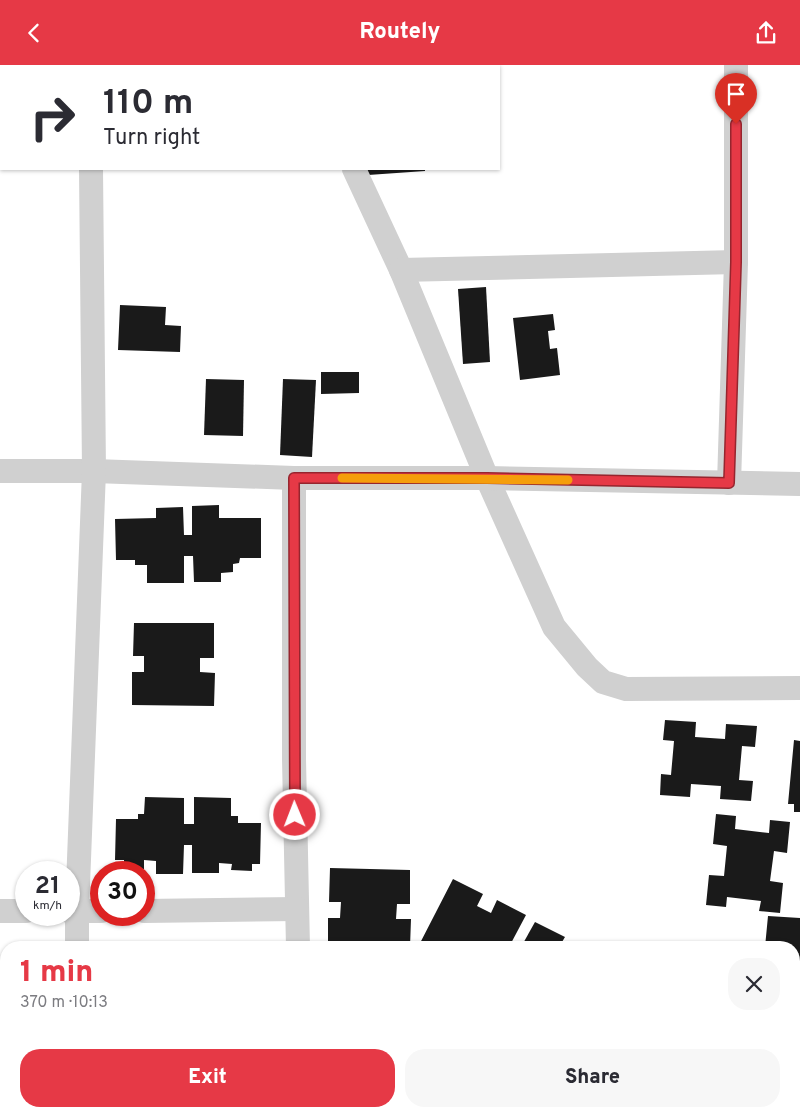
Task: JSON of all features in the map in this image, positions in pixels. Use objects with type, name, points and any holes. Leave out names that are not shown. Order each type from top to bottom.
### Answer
[{"type":"street","points":[[729,483],[736,262],[736,65]]},
{"type":"street","points":[[75,861],[94,471],[91,170]]},
{"type":"street","points":[[354,170],[402,270],[487,478],[554,627],[587,667],[602,682],[626,689],[800,688]]},
{"type":"street","points":[[402,270],[736,262]]},
{"type":"street","points":[[0,471],[94,471],[294,478],[487,478],[800,484]]},
{"type":"street","points":[[294,478],[294,759],[298,941]]},
{"type":"street","points":[[155,911],[297,909]]},
{"type":"street","points":[[0,911],[15,911]]},
{"type":"street","points":[[75,926],[76,941]]},
{"type":"building","points":[[367,170],[425,170],[425,171],[368,175]]},
{"type":"building","points":[[486,287],[490,362],[463,364],[458,289]]},
{"type":"building","points":[[120,305],[166,307],[165,325],[181,326],[180,352],[118,350]]},
{"type":"building","points":[[553,314],[555,330],[548,331],[550,349],[557,348],[560,375],[520,380],[513,318]]},
{"type":"building","points":[[321,372],[359,372],[359,393],[321,394]]},
{"type":"building","points":[[206,379],[244,380],[243,436],[204,435]]},
{"type":"building","points":[[283,379],[316,380],[312,457],[280,455]]},
{"type":"building","points":[[219,505],[219,518],[261,518],[261,558],[240,558],[239,563],[233,564],[233,572],[221,573],[221,582],[194,582],[193,556],[184,556],[184,583],[147,583],[147,565],[135,565],[135,560],[116,560],[115,519],[156,518],[156,508],[183,507],[184,535],[192,535],[192,506]]},
{"type":"building","points":[[134,623],[214,623],[214,658],[200,658],[200,672],[215,673],[214,706],[132,705],[132,672],[144,672],[144,656],[133,656]]},
{"type":"building","points":[[665,720],[696,722],[695,737],[725,739],[726,724],[757,726],[755,747],[742,746],[739,780],[753,781],[751,801],[720,799],[721,786],[691,784],[690,797],[660,795],[661,774],[671,775],[674,741],[663,740]]},
{"type":"building","points":[[794,740],[800,741],[800,812],[794,812],[794,804],[788,804]]},
{"type":"building","points":[[145,797],[184,798],[184,824],[194,824],[194,797],[231,798],[231,816],[238,816],[238,823],[261,823],[260,864],[252,864],[252,871],[231,870],[232,864],[219,863],[219,873],[192,873],[192,845],[184,845],[183,874],[156,874],[156,861],[115,860],[116,819],[138,819],[138,814],[144,814]]},
{"type":"building","points":[[716,814],[736,816],[735,829],[769,833],[770,820],[790,822],[787,853],[774,851],[770,881],[783,883],[780,913],[759,911],[761,901],[727,897],[726,907],[706,905],[709,875],[724,876],[727,846],[713,844]]},
{"type":"building","points":[[330,868],[410,870],[410,904],[397,904],[396,919],[411,919],[410,941],[328,941],[328,918],[340,918],[341,902],[329,902]]},
{"type":"building","points":[[453,879],[483,894],[477,906],[491,913],[497,900],[526,915],[512,941],[421,941]]},
{"type":"building","points":[[768,916],[800,918],[800,941],[766,941]]},
{"type":"building","points":[[535,922],[565,937],[563,941],[524,941]]},
{"type":"slow traffic","points":[[342,478],[568,480]]},
{"type":"route","points":[[295,815],[294,478],[487,478],[729,483],[736,262],[736,124]]}]
